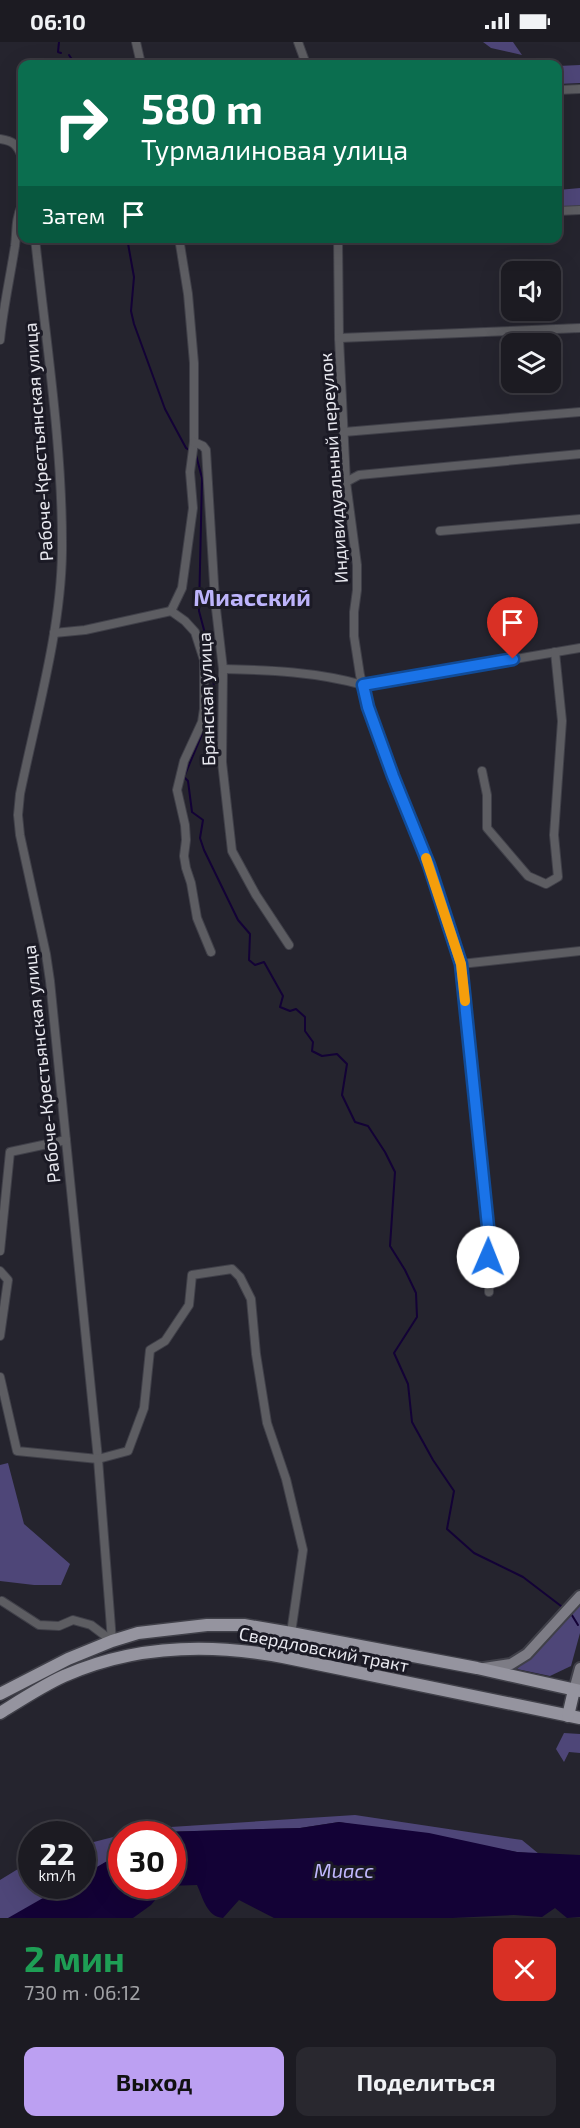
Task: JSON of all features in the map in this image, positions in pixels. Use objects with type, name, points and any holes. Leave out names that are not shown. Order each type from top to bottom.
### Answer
[{"type":"main road","points":[[477,1668],[499,1666],[520,1660],[580,1596]]},
{"type":"main road","name":"Свердловский тракт","points":[[0,1695],[68,1659],[112,1641],[138,1633],[207,1625],[244,1625],[291,1633],[477,1668],[577,1690]]},
{"type":"main road","name":"Свердловский тракт","points":[[0,1713],[63,1676],[93,1665],[145,1652],[198,1647],[251,1651],[574,1717]]},
{"type":"main road","points":[[574,1717],[580,1668]]},
{"type":"street","points":[[136,42],[140,60]]},
{"type":"street","points":[[298,42],[305,60]]},
{"type":"street","points":[[562,90],[580,89]]},
{"type":"street","points":[[0,139],[10,140],[18,145]]},
{"type":"street","points":[[562,211],[580,210]]},
{"type":"street","name":"Рабоче-Крестьянская улица","points":[[0,340],[18,215]]},
{"type":"street","name":"Рабоче-Крестьянская улица","points":[[36,243],[49,349],[62,553],[54,633],[20,794],[18,815],[20,835],[46,954],[98,1459],[112,1641]]},
{"type":"street","name":"Брянская улица","points":[[180,243],[188,294],[194,363],[194,442],[190,472],[193,508],[182,588],[171,611],[195,632],[204,660],[204,709],[202,722],[184,761],[177,790],[185,825],[186,868],[197,918],[211,952]]},
{"type":"street","name":"Индивидуальный переулок","points":[[338,243],[339,338],[346,482],[357,565],[354,636],[368,707],[429,865],[461,964],[490,1246],[489,1292]]},
{"type":"street","points":[[339,338],[580,328]]},
{"type":"street","points":[[344,432],[580,412]]},
{"type":"street","name":"Брянская улица","points":[[194,442],[206,450],[215,600],[222,669],[222,762],[232,851],[256,895],[289,945]]},
{"type":"street","points":[[346,482],[359,475],[580,454]]},
{"type":"street","points":[[440,531],[580,519]]},
{"type":"street","points":[[54,633],[85,630],[171,611]]},
{"type":"street","points":[[222,669],[279,670],[337,678],[363,685],[580,648]]},
{"type":"street","points":[[482,771],[487,795],[487,828],[528,876],[546,884],[558,877],[554,835],[562,721],[555,652]]},
{"type":"street","points":[[461,964],[580,951]]},
{"type":"street","points":[[0,1251],[10,1152],[66,1140]]},
{"type":"street","points":[[0,1377],[17,1451],[98,1459],[128,1451],[144,1408],[150,1350],[165,1341],[189,1305],[192,1275],[231,1269],[240,1276],[251,1299],[256,1354],[267,1423],[286,1479],[303,1550],[291,1633]]},
{"type":"street","points":[[0,1271],[8,1280],[0,1336]]},
{"type":"street","points":[[2,1601],[39,1625],[60,1626],[73,1620],[91,1625],[112,1641]]},
{"type":"shaded area","points":[[483,42],[513,42],[522,55],[491,48]]},
{"type":"shaded area","points":[[580,65],[580,83],[562,84],[562,66]]},
{"type":"shaded area","points":[[580,188],[580,206],[562,207],[562,190]]},
{"type":"shaded area","points":[[8,1463],[24,1524],[70,1564],[61,1585],[0,1581],[0,1465]]},
{"type":"shaded area","points":[[580,1604],[580,1633],[571,1666],[550,1676],[517,1669]]},
{"type":"shaded area","points":[[564,1733],[580,1734],[580,1753],[569,1752],[564,1762],[556,1749]]},
{"type":"shaded area","points":[[355,1815],[522,1840],[539,1854],[339,1822],[300,1828],[186,1831],[186,1826]]},
{"type":"shaded area","points":[[108,1838],[108,1861],[96,1868],[96,1841]]},
{"type":"shaded area","points":[[18,1869],[18,1899],[46,1899],[15,1918],[0,1918],[0,1880]]},
{"type":"water","name":"Миасс","points":[[339,1822],[429,1833],[517,1852],[580,1855],[580,1917],[567,1918],[555,1908],[542,1917],[514,1915],[452,1918],[274,1918],[239,1900],[223,1918],[209,1911],[197,1885],[186,1885],[186,1831],[300,1828]]},
{"type":"water","points":[[108,1861],[108,1899],[156,1899],[133,1918],[8,1918],[41,1899],[96,1899],[96,1867]]},
{"type":"waterway","points":[[59,42],[58,52],[61,53]]},
{"type":"waterway","points":[[69,55],[72,60]]},
{"type":"waterway","points":[[128,243],[134,277],[131,311],[134,324],[165,409],[186,448],[192,452]]},
{"type":"waterway","points":[[196,455],[202,478],[199,611],[212,660],[215,703],[184,777],[188,781],[192,812],[203,820],[200,838],[238,920],[250,934],[249,960],[255,965],[264,962],[283,996],[280,1007],[290,1011],[296,1009],[305,1017],[305,1031],[313,1042],[312,1051],[322,1056],[337,1054],[347,1064],[342,1095],[355,1122],[368,1126],[395,1172],[390,1246],[416,1293],[417,1317],[394,1353],[408,1384],[412,1422],[433,1460],[454,1491],[447,1529],[474,1553],[523,1577],[561,1606]]},
{"type":"waterway","points":[[570,1612],[578,1625]]},
{"type":"slow traffic","points":[[426,858],[461,964],[465,1001]]},
{"type":"district","name":"Миасский","points":[[252,596]]},
{"type":"route","points":[[488,1257],[490,1246],[461,964],[429,865],[393,776],[378,729],[368,707],[363,685],[513,659]]}]
